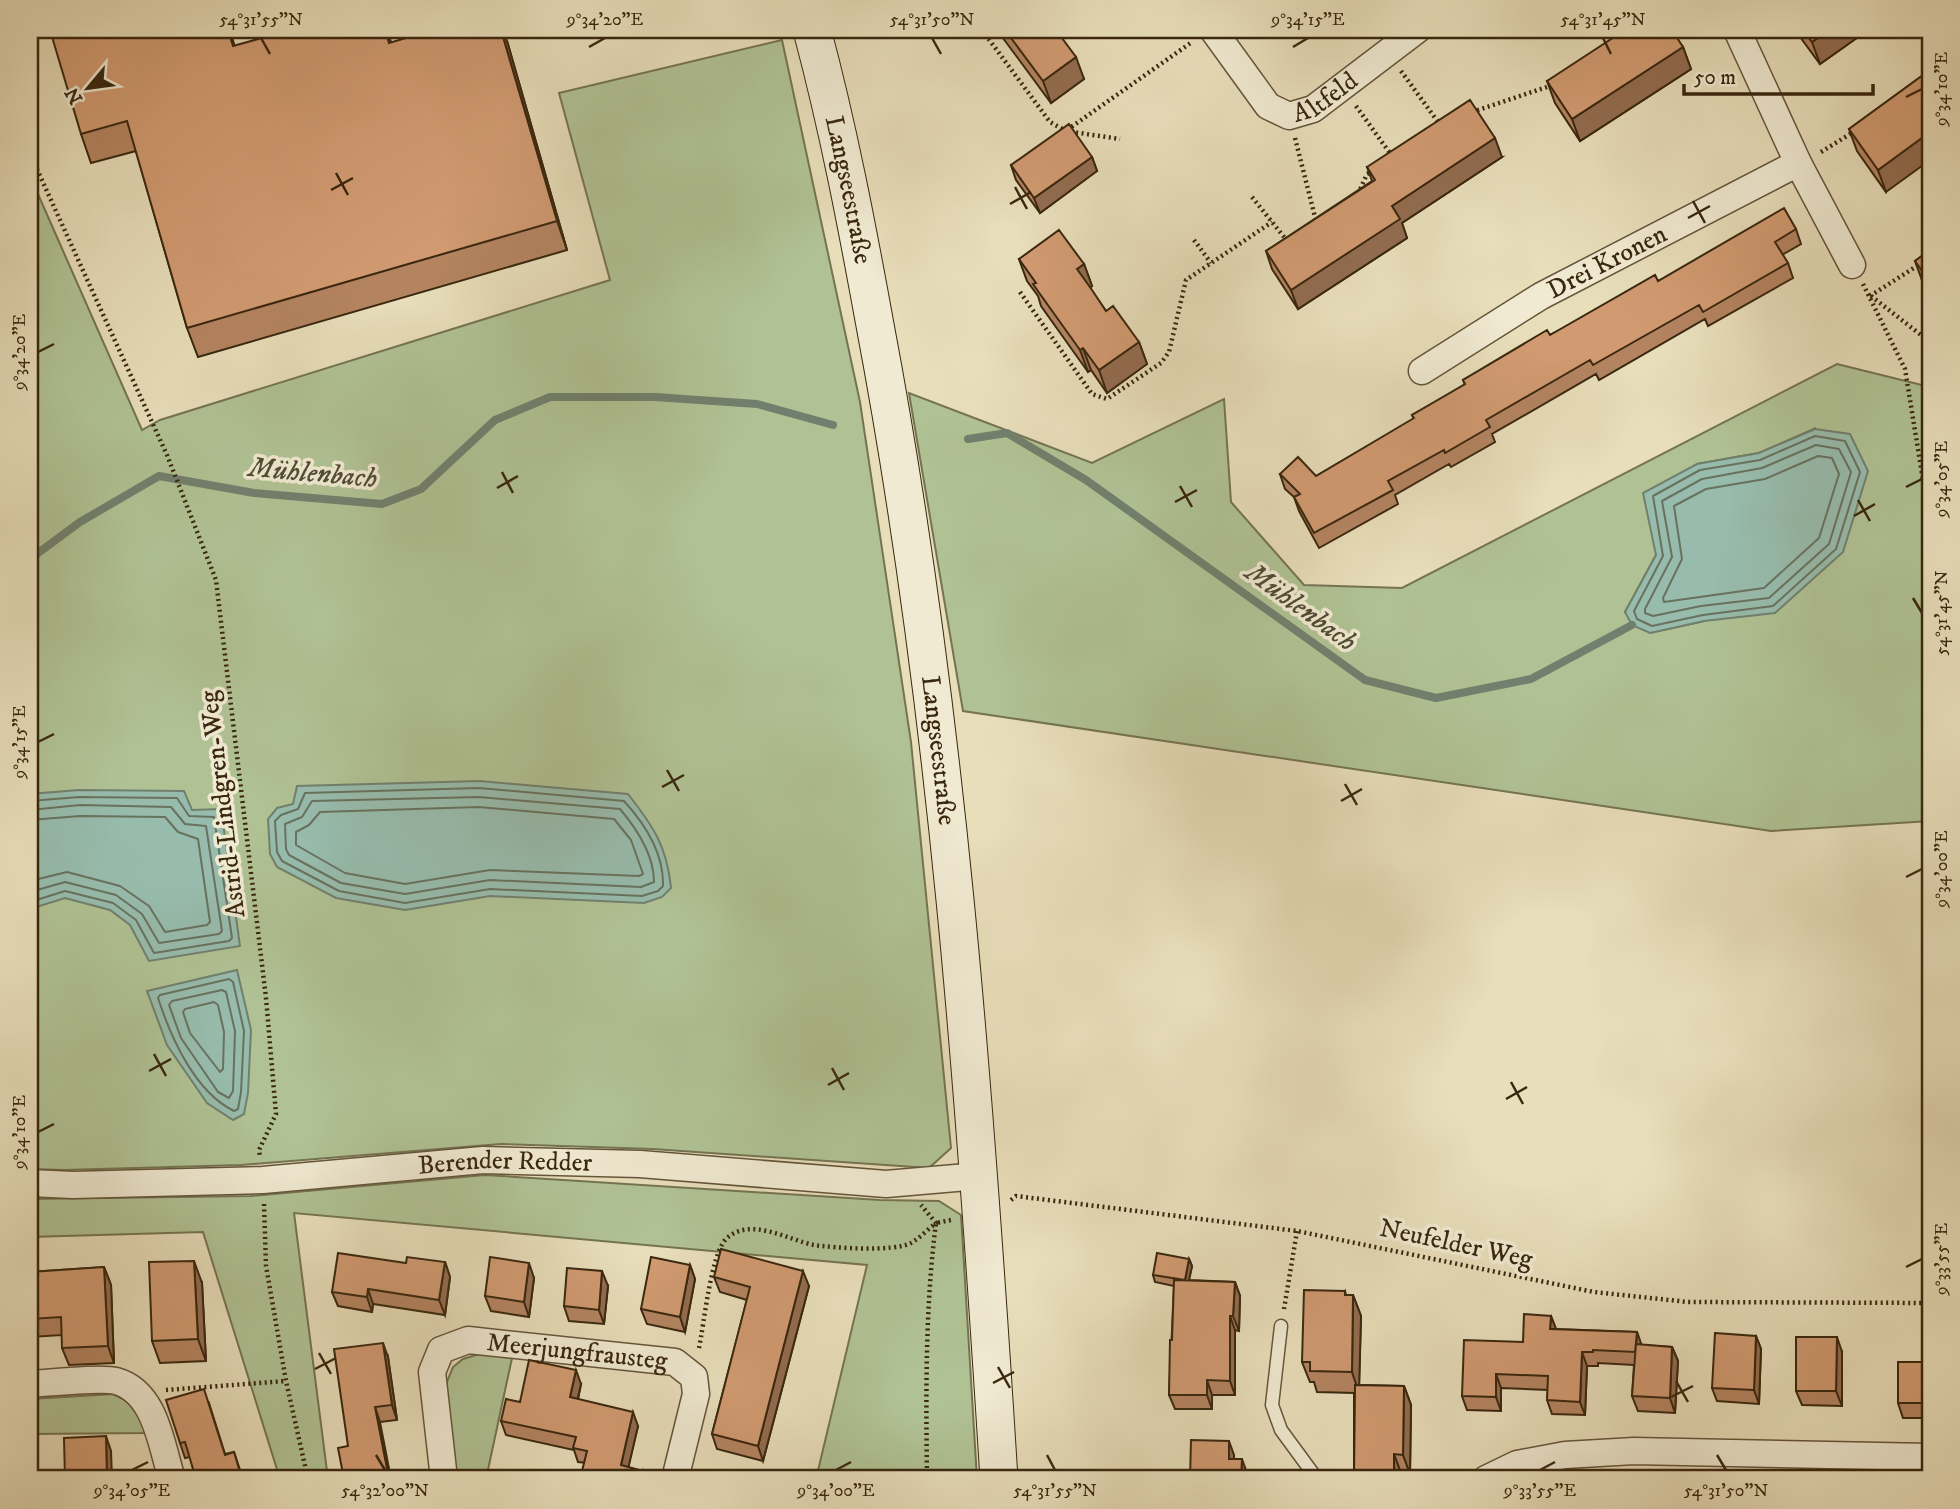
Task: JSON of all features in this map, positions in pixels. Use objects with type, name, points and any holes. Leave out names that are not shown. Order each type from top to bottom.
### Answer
[{"type":"street","name":"Langseestraße","points":[[812,30],[857,228],[887,386],[912,541],[939,741],[979,1176],[999,1479]]},
{"type":"street","name":"Altfeld","points":[[1206,34],[1268,106],[1289,116],[1313,109],[1417,30]]},
{"type":"street","points":[[1737,30],[1798,163],[1852,265]]},
{"type":"street","name":"Drei Kronen","points":[[1422,371],[1541,296],[1798,163]]},
{"type":"street","name":"Berender Redder","points":[[30,1183],[73,1185],[263,1180],[483,1160],[640,1164],[886,1184],[979,1176]]},
{"type":"street","name":"Meerjungfrausteg","points":[[444,1479],[432,1372],[441,1350],[468,1339],[676,1363],[694,1377],[696,1394],[675,1479]]},
{"type":"street","points":[[30,1384],[115,1380],[138,1392],[150,1410],[172,1479]]},
{"type":"street","points":[[1486,1479],[1517,1464],[1565,1455],[1634,1451],[1930,1457]]},
{"type":"lane","points":[[1281,1326],[1272,1405],[1281,1430],[1317,1479]]},
{"type":"path","points":[[982,30],[1050,122],[1066,131],[1120,139]]},
{"type":"path","points":[[1055,139],[1206,34]]},
{"type":"path","points":[[1388,52],[1444,130],[1434,132]]},
{"type":"path","points":[[1463,117],[1472,111],[1557,83]]},
{"type":"path","points":[[1342,87],[1397,163]]},
{"type":"path","points":[[1289,116],[1316,222]]},
{"type":"path","points":[[1798,163],[1835,145],[1856,130]]},
{"type":"path","name":"Astrid-Lindgren-Weg","points":[[30,154],[167,455],[216,580],[266,998],[276,1114],[259,1150],[263,1180],[266,1266],[286,1381],[308,1479]]},
{"type":"path","points":[[1357,196],[1367,174],[1377,170]]},
{"type":"path","points":[[1252,197],[1292,246]]},
{"type":"path","points":[[1308,230],[1316,222],[1328,217]]},
{"type":"path","points":[[1020,292],[1092,394],[1107,399],[1161,363],[1169,352],[1186,280],[1272,222]]},
{"type":"path","points":[[1194,240],[1211,263]]},
{"type":"path","points":[[1870,296],[1930,257]]},
{"type":"path","points":[[1870,296],[1930,342]]},
{"type":"path","points":[[1870,296],[1905,369],[1930,523]]},
{"type":"path","name":"Neufelder Weg","points":[[982,1214],[1001,1210],[1016,1196],[1297,1231],[1594,1292],[1688,1302],[1930,1303]]},
{"type":"path","points":[[694,1377],[716,1256],[727,1238],[749,1229],[780,1234],[814,1245],[877,1249],[909,1244],[936,1223]]},
{"type":"path","points":[[1281,1326],[1297,1231]]},
{"type":"path","points":[[927,1479],[926,1357],[932,1252]]},
{"type":"path","points":[[138,1392],[286,1381]]},
{"type":"shaded area","points":[[782,40],[860,402],[911,742],[951,1148],[929,1168],[653,1149],[501,1144],[241,1165],[30,1169],[30,176],[142,430],[160,420],[610,280],[559,93]]},
{"type":"shaded area","points":[[1837,364],[1930,387],[1930,821],[1771,831],[963,711],[909,393],[1092,463],[1224,399],[1231,502],[1304,585],[1402,588]],"holes":[[[1814,429],[1704,621],[1650,633],[1625,612],[1656,555],[1697,464],[1759,453]]]},
{"type":"shaded area","points":[[485,1175],[880,1200],[939,1201],[961,1215],[977,1479],[816,1479],[867,1265],[294,1213],[328,1479],[280,1479],[203,1232],[30,1237],[30,1199],[251,1196]]},
{"type":"shaded area","points":[[482,1353],[512,1358],[486,1479],[456,1479],[446,1384],[453,1367],[463,1359]]},
{"type":"shaded area","points":[[113,1394],[134,1404],[147,1433],[30,1434],[30,1399]]},
{"type":"water","points":[[1815,429],[1850,434],[1868,471],[1843,552],[1775,613],[1704,621],[1650,633],[1632,625],[1625,612],[1656,555],[1643,493],[1697,464],[1759,453]]},
{"type":"water","points":[[480,781],[628,794],[657,837],[666,860],[671,888],[662,897],[644,903],[490,896],[405,910],[336,898],[277,867],[270,854],[268,819],[277,808],[293,804],[297,786]]},
{"type":"water","points":[[79,790],[184,791],[192,810],[221,809],[240,946],[149,961],[130,925],[110,910],[65,898],[30,909],[30,794]]},
{"type":"water","points":[[237,970],[251,1030],[248,1093],[244,1114],[233,1120],[207,1103],[167,1045],[147,991]]},
{"type":"building","points":[[50,30],[228,30],[233,46],[291,30],[385,30],[389,43],[433,30],[501,30],[557,221],[187,328],[127,121],[81,134]]},
{"type":"building","points":[[1005,30],[1056,30],[1076,57],[1043,81]]},
{"type":"building","points":[[1625,30],[1672,30],[1683,47],[1572,119],[1547,81]]},
{"type":"building","points":[[1803,30],[1829,30],[1812,42]]},
{"type":"building","points":[[1930,70],[1930,132],[1878,170],[1849,129]]},
{"type":"building","points":[[1470,100],[1495,138],[1392,206],[1400,219],[1291,290],[1266,251],[1375,180],[1367,167]]},
{"type":"building","points":[[1069,124],[1092,157],[1034,198],[1011,165]]},
{"type":"building","points":[[1784,208],[1796,229],[1775,242],[1788,263],[1703,312],[1699,305],[1593,365],[1590,360],[1486,420],[1490,427],[1388,481],[1393,490],[1314,533],[1294,497],[1300,494],[1280,474],[1298,457],[1316,476],[1414,418],[1412,415],[1465,384],[1463,380],[1547,330],[1550,335],[1655,275],[1658,281]]},
{"type":"building","points":[[1059,230],[1084,264],[1077,269],[1106,311],[1113,306],[1139,342],[1099,370],[1083,348],[1080,350],[1033,284],[1036,283],[1019,259]]},
{"type":"building","points":[[1930,250],[1930,282],[1915,261]]},
{"type":"building","points":[[721,1249],[803,1271],[758,1446],[712,1434],[750,1287],[714,1277]]},
{"type":"building","points":[[338,1253],[406,1263],[407,1257],[445,1262],[439,1300],[368,1289],[367,1297],[332,1292]]},
{"type":"building","points":[[1157,1253],[1189,1259],[1185,1280],[1153,1275]]},
{"type":"building","points":[[490,1257],[529,1263],[524,1302],[485,1296]]},
{"type":"building","points":[[651,1257],[690,1265],[680,1317],[641,1309]]},
{"type":"building","points":[[194,1261],[198,1339],[152,1341],[149,1262]]},
{"type":"building","points":[[104,1267],[108,1346],[62,1348],[61,1317],[30,1319],[30,1272]]},
{"type":"building","points":[[567,1268],[602,1271],[599,1310],[564,1306]]},
{"type":"building","points":[[1174,1280],[1235,1282],[1233,1316],[1230,1316],[1230,1381],[1207,1380],[1207,1395],[1169,1395]]},
{"type":"building","points":[[1304,1290],[1345,1291],[1345,1295],[1353,1295],[1352,1372],[1310,1371],[1310,1362],[1302,1362]]},
{"type":"building","points":[[1524,1314],[1551,1316],[1550,1329],[1637,1332],[1635,1352],[1582,1352],[1580,1402],[1547,1400],[1548,1376],[1496,1374],[1496,1397],[1462,1396],[1464,1340],[1523,1342]]},
{"type":"building","points":[[1715,1333],[1756,1336],[1754,1390],[1712,1388]]},
{"type":"building","points":[[1796,1337],[1837,1337],[1836,1391],[1796,1391]]},
{"type":"building","points":[[383,1343],[392,1405],[375,1407],[389,1479],[344,1479],[338,1448],[348,1446],[334,1349]]},
{"type":"building","points":[[1636,1344],[1672,1347],[1670,1398],[1632,1396]]},
{"type":"building","points":[[529,1360],[576,1370],[570,1397],[633,1412],[621,1465],[643,1471],[641,1479],[580,1479],[587,1451],[573,1448],[576,1437],[501,1421],[506,1399],[520,1402]]},
{"type":"building","points":[[1898,1362],[1930,1362],[1930,1403],[1898,1403]]},
{"type":"building","points":[[1355,1385],[1404,1386],[1403,1455],[1394,1454],[1394,1475],[1354,1475]]},
{"type":"building","points":[[204,1389],[225,1455],[234,1452],[242,1479],[196,1479],[185,1442],[180,1443],[166,1400]]},
{"type":"building","points":[[106,1436],[107,1479],[65,1479],[64,1438]]},
{"type":"building","points":[[1191,1440],[1229,1441],[1229,1459],[1242,1459],[1241,1479],[1190,1479]]},
{"type":"building","points":[[493,1470],[534,1479],[491,1479]]},
{"type":"building","points":[[711,1475],[731,1479],[710,1479]]},
{"type":"waterway","name":"Mühlenbach","points":[[30,559],[80,522],[159,476],[254,493],[382,504],[421,489],[495,420],[550,397],[655,397],[757,404],[833,425]]},
{"type":"waterway","name":"Mühlenbach","points":[[968,439],[1007,433],[1086,480],[1365,680],[1436,698],[1531,679],[1632,625]]}]
